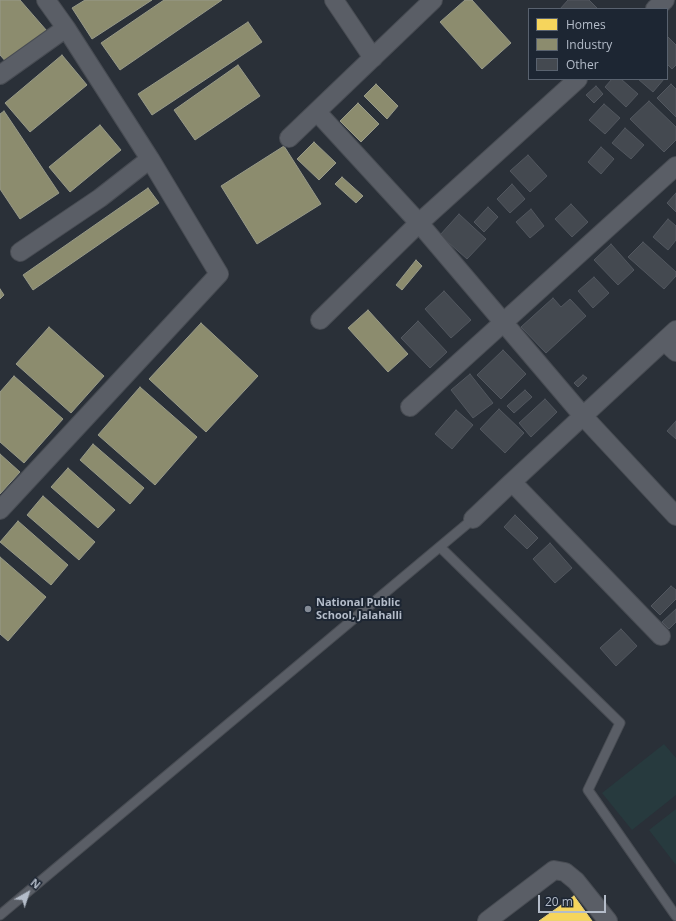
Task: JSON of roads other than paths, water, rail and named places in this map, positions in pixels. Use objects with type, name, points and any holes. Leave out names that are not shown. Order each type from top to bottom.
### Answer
[{"type":"street","points":[[0,510],[219,274],[150,159],[66,28],[46,0]]},
{"type":"street","points":[[334,0],[373,58]]},
{"type":"street","points":[[289,138],[433,0]]},
{"type":"street","points":[[656,8],[665,0]]},
{"type":"street","points":[[0,75],[66,28]]},
{"type":"street","points":[[320,320],[419,223],[577,80]]},
{"type":"street","points":[[317,112],[419,223],[583,416],[676,516]]},
{"type":"street","points":[[20,252],[100,198],[150,159]]},
{"type":"street","points":[[410,408],[676,166]]},
{"type":"street","points":[[473,519],[583,416],[672,341]]},
{"type":"street","points":[[512,482],[660,636]]},
{"type":"street","points":[[487,921],[554,870],[566,872],[576,881],[608,921]]},
{"type":"lane","points":[[0,915],[473,519]]},
{"type":"lane","points":[[440,547],[620,723],[588,790],[676,916]]},
{"type":"place","name":"National Public School, Jalahalli","points":[[308,609]]}]
